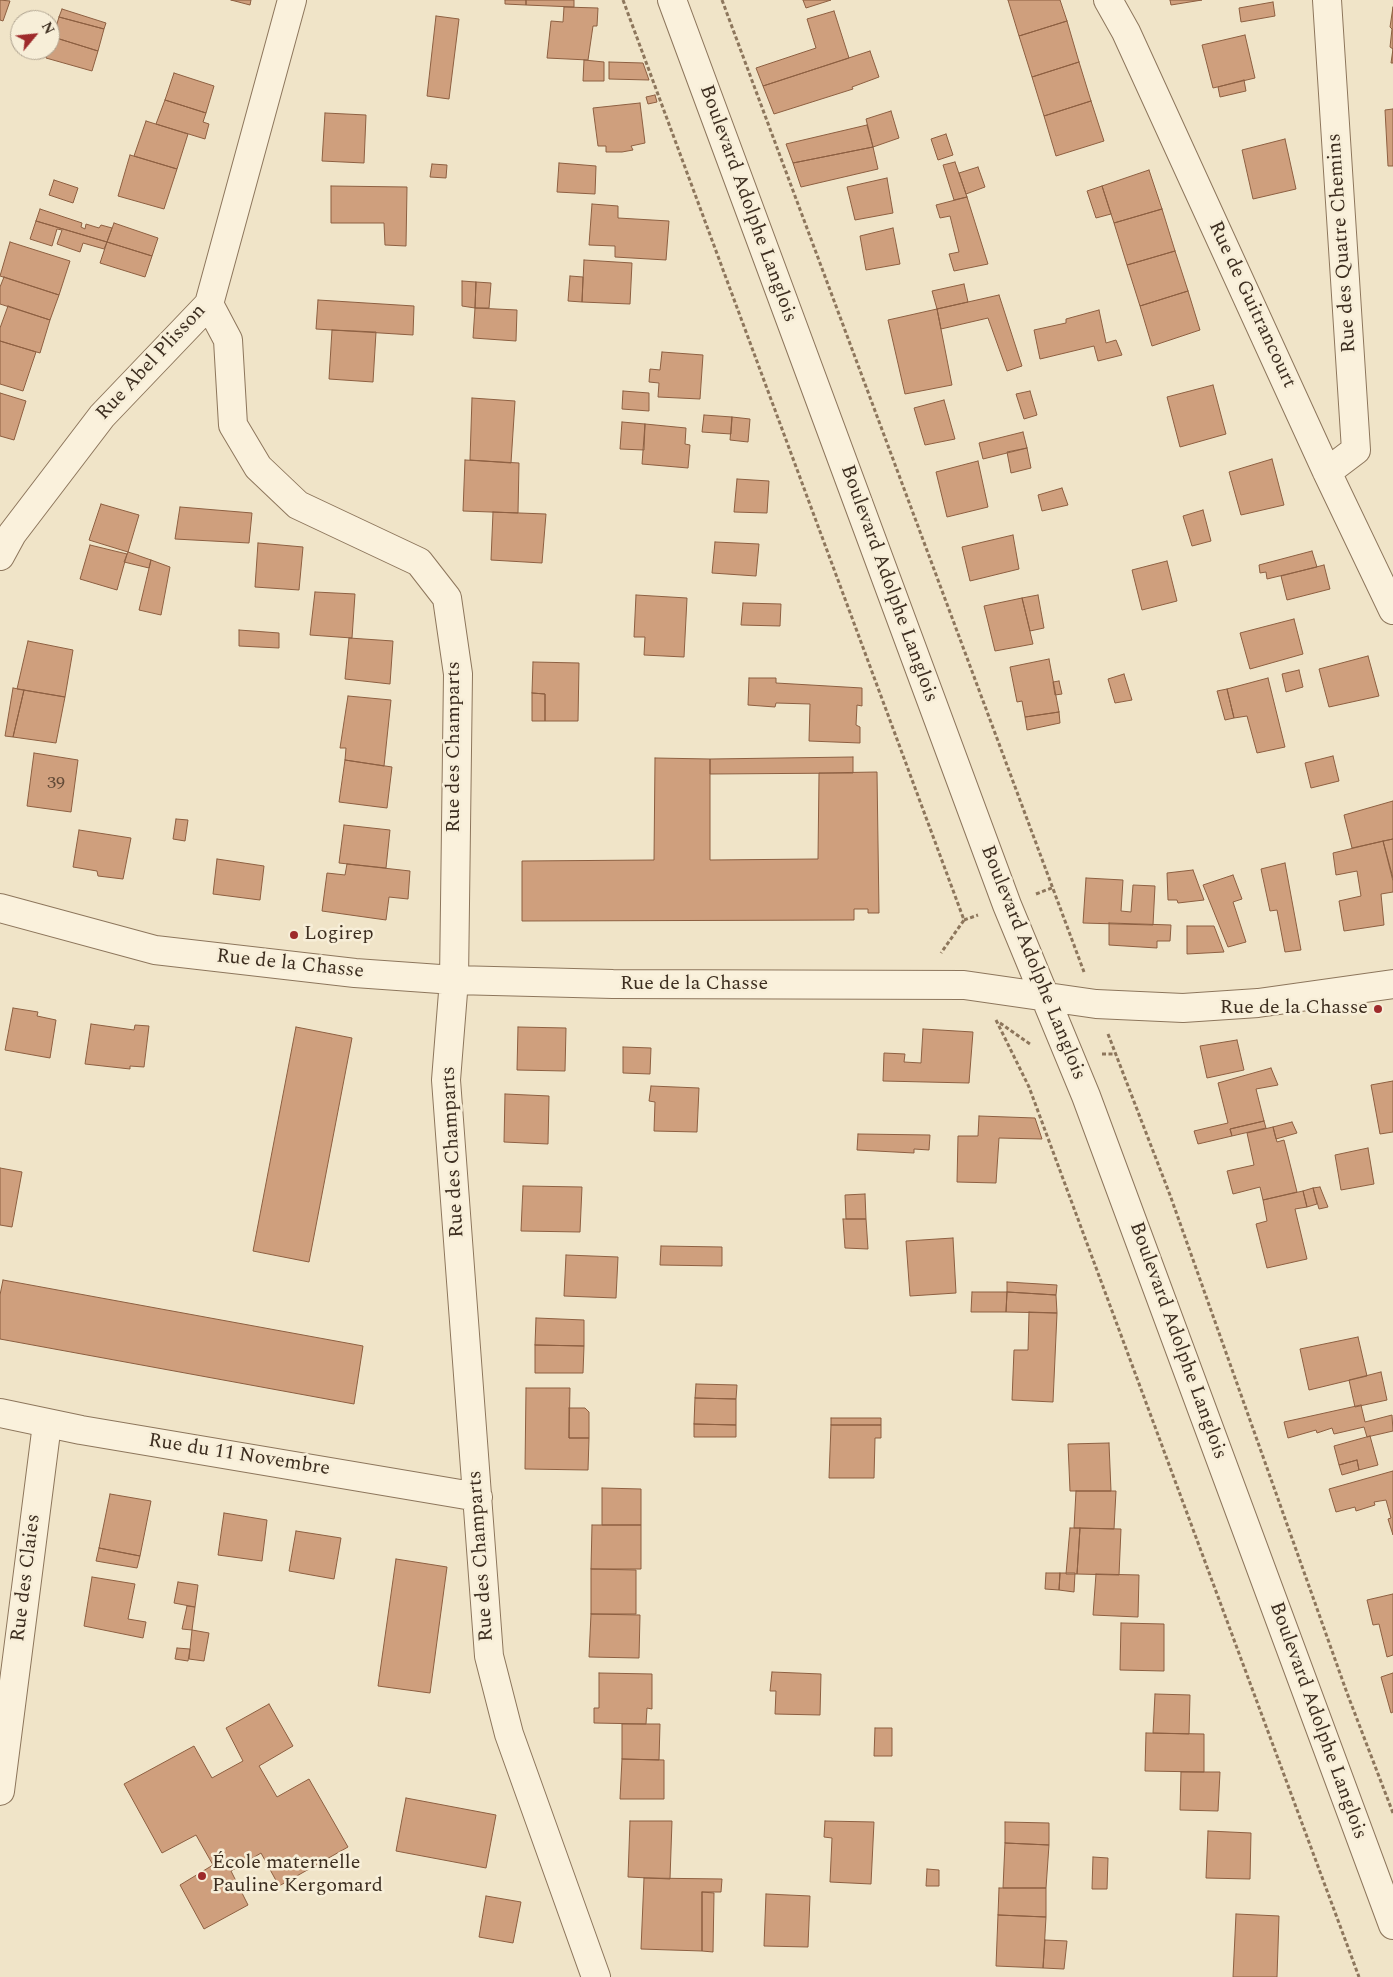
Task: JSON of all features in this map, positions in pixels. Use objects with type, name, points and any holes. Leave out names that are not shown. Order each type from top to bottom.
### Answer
[{"type":"street","name":"Rue Abel Plisson","points":[[0,556],[12,534],[102,416],[209,304],[292,0]]},
{"type":"street","name":"Boulevard Adolphe Langlois","points":[[672,0],[1006,905],[1086,1096],[1393,1925]]},
{"type":"street","name":"Rue de Guitrancourt","points":[[1108,0],[1126,32],[1327,472],[1393,610]]},
{"type":"street","name":"Rue des Quatre Chemins","points":[[1327,0],[1356,450],[1327,472]]},
{"type":"street","name":"Rue des Champarts","points":[[209,304],[228,340],[233,424],[258,467],[298,504],[419,562],[447,598],[458,674],[454,980],[446,1080],[489,1656],[509,1734],[596,1977]]},
{"type":"street","name":"Rue de la Chasse","points":[[0,908],[155,950],[346,972],[454,980],[613,984],[964,985],[1096,1004],[1183,1008],[1258,1003],[1393,984]]},
{"type":"street","name":"Rue du 11 Novembre","points":[[0,1413],[47,1424],[478,1497]]},
{"type":"street","name":"Rue des Claies","points":[[0,1791],[47,1424]]},
{"type":"path","points":[[722,0],[1096,1004],[1170,1195],[1347,1693],[1393,1813]]},
{"type":"building","points":[[0,0],[10,1],[3,21],[0,20]]},
{"type":"building","points":[[231,0],[251,0],[250,5]]},
{"type":"building","points":[[505,0],[526,0],[526,5],[505,4]]},
{"type":"building","points":[[526,0],[574,0],[574,7],[526,5]]},
{"type":"building","points":[[803,0],[831,0],[806,8]]},
{"type":"building","points":[[1008,0],[1060,0],[1067,21],[1019,36]]},
{"type":"building","points":[[1170,0],[1202,0],[1171,5]]},
{"type":"building","points":[[1273,2],[1275,16],[1241,22],[1239,8]]},
{"type":"building","points":[[564,7],[598,8],[597,26],[593,26],[588,60],[547,58],[551,21],[563,22]]},
{"type":"building","points":[[1393,7],[1393,49],[1390,47],[1392,29],[1390,27]]},
{"type":"building","points":[[62,9],[106,23],[104,29],[60,17]]},
{"type":"building","points":[[834,11],[849,58],[763,86],[756,68],[816,48],[807,19]]},
{"type":"building","points":[[436,16],[459,19],[449,99],[427,96]]},
{"type":"building","points":[[60,17],[104,29],[98,51],[60,39]]},
{"type":"building","points":[[1067,21],[1079,62],[1032,77],[1019,36]]},
{"type":"building","points":[[1245,35],[1255,78],[1213,88],[1202,45]]},
{"type":"building","points":[[60,39],[98,51],[92,71],[53,60],[60,60]]},
{"type":"building","points":[[870,51],[879,77],[852,87],[853,89],[774,114],[763,86]]},
{"type":"building","points":[[584,60],[604,62],[604,81],[583,81]]},
{"type":"building","points":[[609,62],[643,63],[649,80],[609,79]]},
{"type":"building","points":[[1079,62],[1091,101],[1044,116],[1032,77]]},
{"type":"building","points":[[174,73],[214,86],[206,113],[165,100]]},
{"type":"building","points":[[1244,80],[1246,91],[1220,97],[1218,87]]},
{"type":"building","points":[[655,95],[657,102],[648,104],[646,97]]},
{"type":"building","points":[[165,100],[206,113],[203,122],[209,124],[205,139],[156,124]]},
{"type":"building","points":[[1091,101],[1104,141],[1056,156],[1044,116]]},
{"type":"building","points":[[640,103],[645,143],[631,146],[633,150],[622,152],[606,152],[606,146],[598,146],[593,108]]},
{"type":"building","points":[[1393,109],[1393,166],[1388,166],[1385,110]]},
{"type":"building","points":[[891,111],[899,138],[873,147],[866,119]]},
{"type":"building","points":[[325,113],[366,115],[364,163],[322,161]]},
{"type":"building","points":[[146,121],[188,134],[177,169],[134,156]]},
{"type":"building","points":[[867,125],[873,147],[793,163],[786,144]]},
{"type":"building","points":[[946,134],[953,155],[938,160],[931,139]]},
{"type":"building","points":[[1285,139],[1296,189],[1253,199],[1242,150]]},
{"type":"building","points":[[873,147],[878,169],[801,187],[793,163]]},
{"type":"building","points":[[130,155],[177,169],[164,209],[118,196]]},
{"type":"building","points":[[955,162],[967,197],[954,200],[943,165]]},
{"type":"building","points":[[559,163],[596,166],[595,194],[557,192]]},
{"type":"building","points":[[432,164],[447,165],[446,178],[430,177]]},
{"type":"building","points":[[978,167],[985,187],[966,194],[959,173]]},
{"type":"building","points":[[1149,170],[1162,209],[1114,223],[1102,186]]},
{"type":"building","points":[[887,178],[893,213],[855,220],[847,187]]},
{"type":"building","points":[[54,180],[78,188],[73,203],[49,195]]},
{"type":"building","points":[[331,186],[407,187],[406,246],[385,245],[384,223],[331,223]]},
{"type":"building","points":[[1102,186],[1111,214],[1096,218],[1087,191]]},
{"type":"building","points":[[967,197],[988,264],[954,271],[949,254],[959,252],[950,216],[940,218],[936,205]]},
{"type":"building","points":[[592,204],[618,206],[618,218],[669,221],[666,260],[615,257],[615,246],[589,245]]},
{"type":"building","points":[[40,209],[82,223],[81,227],[85,229],[86,224],[99,228],[101,225],[112,228],[107,242],[36,221]]},
{"type":"building","points":[[1162,209],[1175,251],[1127,265],[1114,223]]},
{"type":"building","points":[[36,221],[107,242],[104,249],[83,243],[80,252],[57,244],[62,230],[57,229],[52,246],[30,239]]},
{"type":"building","points":[[114,223],[158,238],[152,256],[107,242]]},
{"type":"building","points":[[893,228],[900,264],[866,270],[860,236]]},
{"type":"building","points":[[10,242],[70,261],[59,295],[0,276]]},
{"type":"building","points":[[107,242],[152,256],[145,277],[100,263]]},
{"type":"building","points":[[1175,251],[1188,291],[1140,306],[1127,265]]},
{"type":"building","points":[[584,260],[632,263],[630,304],[582,302]]},
{"type":"building","points":[[570,276],[583,277],[582,302],[568,301]]},
{"type":"building","points":[[4,277],[59,295],[50,320],[0,304],[0,287]]},
{"type":"building","points":[[462,281],[476,282],[475,308],[462,306]]},
{"type":"building","points":[[476,282],[491,283],[489,308],[475,308]]},
{"type":"building","points":[[964,284],[968,302],[937,309],[932,291]]},
{"type":"building","points":[[1188,291],[1200,330],[1152,346],[1140,306]]},
{"type":"building","points":[[999,295],[1022,366],[1007,371],[988,318],[941,329],[937,309]]},
{"type":"building","points":[[318,300],[414,306],[413,335],[316,329]]},
{"type":"building","points":[[8,306],[50,320],[40,353],[0,341],[0,328]]},
{"type":"building","points":[[475,308],[517,310],[516,341],[473,338]]},
{"type":"building","points":[[937,309],[952,385],[905,394],[888,320]]},
{"type":"building","points":[[1099,310],[1106,343],[1116,340],[1122,355],[1098,361],[1094,346],[1040,359],[1034,330],[1066,323],[1066,319]]},
{"type":"building","points":[[332,330],[376,332],[373,382],[329,379]]},
{"type":"building","points":[[0,341],[36,352],[23,391],[0,384]]},
{"type":"building","points":[[662,352],[703,355],[700,399],[658,397],[659,383],[649,382],[650,369],[660,370]]},
{"type":"building","points":[[1213,385],[1226,434],[1180,447],[1167,397]]},
{"type":"building","points":[[623,391],[649,393],[649,411],[622,409]]},
{"type":"building","points":[[1030,391],[1037,415],[1024,419],[1016,394]]},
{"type":"building","points":[[0,393],[26,401],[14,440],[0,436]]},
{"type":"building","points":[[472,398],[515,401],[511,463],[470,460]]},
{"type":"building","points":[[944,400],[955,439],[925,445],[914,408]]},
{"type":"building","points":[[704,415],[732,417],[731,434],[702,432]]},
{"type":"building","points":[[732,417],[750,419],[748,442],[730,440]]},
{"type":"building","points":[[622,422],[645,424],[644,450],[620,449]]},
{"type":"building","points":[[645,424],[686,428],[685,444],[690,445],[688,468],[642,464]]},
{"type":"building","points":[[1023,432],[1027,448],[983,459],[979,443]]},
{"type":"building","points":[[1027,448],[1031,468],[1011,473],[1007,452]]},
{"type":"building","points":[[1272,459],[1284,505],[1241,515],[1229,472]]},
{"type":"building","points":[[465,460],[519,463],[518,513],[463,511]]},
{"type":"building","points":[[978,461],[988,507],[947,517],[936,472]]},
{"type":"building","points":[[737,479],[769,481],[767,513],[734,512]]},
{"type":"building","points":[[1062,488],[1068,505],[1042,511],[1038,495]]},
{"type":"building","points":[[101,504],[139,515],[128,552],[89,540]]},
{"type":"building","points":[[180,507],[252,513],[249,543],[175,539]]},
{"type":"building","points":[[1203,510],[1211,541],[1192,546],[1183,516]]},
{"type":"building","points":[[493,512],[546,514],[542,563],[491,560]]},
{"type":"building","points":[[1013,535],[1019,569],[970,581],[962,547]]},
{"type":"building","points":[[715,542],[759,544],[756,576],[712,573]]},
{"type":"building","points":[[258,543],[303,547],[299,590],[255,587]]},
{"type":"building","points":[[90,545],[127,554],[117,590],[80,579]]},
{"type":"building","points":[[1312,551],[1317,567],[1267,579],[1266,572],[1260,573],[1259,565]]},
{"type":"building","points":[[128,552],[151,560],[149,568],[124,562]]},
{"type":"building","points":[[151,560],[170,567],[161,615],[139,610]]},
{"type":"building","points":[[1167,561],[1177,601],[1142,610],[1132,570]]},
{"type":"building","points":[[1324,565],[1330,589],[1287,600],[1281,576]]},
{"type":"building","points":[[315,592],[355,594],[352,638],[310,635]]},
{"type":"building","points":[[636,595],[687,598],[684,657],[644,655],[645,637],[634,637]]},
{"type":"building","points":[[1038,595],[1044,628],[1030,631],[1022,598]]},
{"type":"building","points":[[1022,598],[1033,644],[995,651],[984,606]]},
{"type":"building","points":[[743,603],[781,604],[780,626],[741,625]]},
{"type":"building","points":[[1294,619],[1303,654],[1250,669],[1240,633]]},
{"type":"building","points":[[239,630],[279,633],[279,648],[239,646]]},
{"type":"building","points":[[349,638],[393,641],[390,684],[345,679]]},
{"type":"building","points":[[28,641],[73,650],[65,697],[17,689]]},
{"type":"building","points":[[1368,656],[1379,696],[1329,707],[1319,669]]},
{"type":"building","points":[[1049,659],[1059,712],[1025,717],[1022,701],[1017,702],[1010,667]]},
{"type":"building","points":[[533,662],[579,663],[578,721],[545,721],[545,694],[532,693]]},
{"type":"building","points":[[1299,670],[1303,687],[1286,692],[1282,674]]},
{"type":"building","points":[[1124,674],[1132,700],[1115,703],[1108,679]]},
{"type":"building","points":[[749,678],[776,678],[776,683],[862,688],[862,706],[857,705],[856,725],[860,727],[860,743],[809,741],[810,704],[776,703],[775,707],[748,705]]},
{"type":"building","points":[[1268,678],[1285,747],[1257,753],[1247,716],[1234,718],[1227,689]]},
{"type":"building","points":[[1059,681],[1062,694],[1055,695],[1053,682]]},
{"type":"building","points":[[13,688],[24,690],[13,737],[5,736]]},
{"type":"building","points":[[1227,689],[1234,718],[1225,720],[1217,691]]},
{"type":"building","points":[[24,690],[65,697],[56,743],[13,737]]},
{"type":"building","points":[[532,693],[545,694],[545,721],[532,721]]},
{"type":"building","points":[[348,696],[391,700],[384,766],[345,760],[346,748],[340,748]]},
{"type":"building","points":[[1059,712],[1060,723],[1027,730],[1025,717]]},
{"type":"building","points":[[34,753],[78,760],[71,812],[27,806]]},
{"type":"building","points":[[1333,756],[1339,781],[1311,788],[1305,763]]},
{"type":"building","points":[[853,757],[853,773],[710,774],[710,759]]},
{"type":"building","points":[[655,758],[710,759],[710,860],[818,859],[819,773],[877,772],[879,913],[868,913],[868,909],[854,909],[854,920],[522,921],[522,861],[654,860]]},
{"type":"building","points":[[345,760],[392,767],[387,808],[339,802]]},
{"type":"building","points":[[1393,801],[1393,839],[1352,848],[1344,815]]},
{"type":"building","points":[[176,819],[188,820],[185,841],[173,839]]},
{"type":"building","points":[[344,825],[390,830],[386,868],[339,863]]},
{"type":"building","points":[[79,830],[131,838],[123,879],[98,876],[97,871],[73,867]]},
{"type":"building","points":[[1393,839],[1393,878],[1383,841]]},
{"type":"building","points":[[1383,841],[1393,881],[1393,892],[1381,894],[1384,925],[1344,931],[1339,901],[1361,896],[1357,871],[1336,875],[1333,853]]},
{"type":"building","points":[[217,859],[264,866],[260,900],[213,894]]},
{"type":"building","points":[[1285,863],[1301,950],[1285,952],[1277,910],[1270,911],[1261,869]]},
{"type":"building","points":[[347,864],[410,871],[408,899],[389,897],[386,920],[322,911],[327,873],[345,875]]},
{"type":"building","points":[[1193,870],[1204,900],[1178,903],[1177,900],[1168,900],[1167,873]]},
{"type":"building","points":[[1233,875],[1242,899],[1233,902],[1246,942],[1228,947],[1203,885]]},
{"type":"building","points":[[1086,878],[1123,880],[1121,911],[1131,912],[1133,885],[1155,886],[1153,925],[1083,923]]},
{"type":"building","points":[[1109,923],[1171,925],[1170,941],[1157,941],[1157,948],[1109,945]]},
{"type":"building","points":[[1187,926],[1214,926],[1224,952],[1187,954]]},
{"type":"building","points":[[13,1008],[38,1012],[37,1016],[56,1020],[50,1058],[5,1050]]},
{"type":"building","points":[[91,1024],[134,1030],[135,1025],[149,1026],[144,1067],[130,1066],[130,1069],[85,1064]]},
{"type":"building","points":[[296,1027],[352,1038],[309,1262],[253,1251]]},
{"type":"building","points":[[518,1027],[566,1028],[565,1071],[517,1070]]},
{"type":"building","points":[[923,1029],[973,1032],[969,1083],[883,1081],[884,1053],[905,1054],[904,1062],[921,1063]]},
{"type":"building","points":[[1237,1040],[1244,1070],[1207,1078],[1200,1046]]},
{"type":"building","points":[[623,1047],[651,1048],[650,1074],[623,1073]]},
{"type":"building","points":[[1271,1068],[1278,1085],[1256,1089],[1264,1121],[1230,1129],[1232,1136],[1198,1144],[1194,1131],[1228,1123],[1218,1083]]},
{"type":"building","points":[[1393,1081],[1393,1132],[1380,1134],[1371,1085]]},
{"type":"building","points":[[651,1086],[699,1088],[697,1132],[654,1131],[655,1102],[649,1101]]},
{"type":"building","points":[[505,1094],[549,1096],[548,1144],[504,1142]]},
{"type":"building","points":[[979,1116],[1035,1118],[1042,1139],[999,1138],[996,1183],[957,1182],[958,1136],[978,1136]]},
{"type":"building","points":[[1264,1121],[1266,1128],[1232,1136],[1230,1129]]},
{"type":"building","points":[[1292,1122],[1297,1133],[1276,1139],[1273,1127]]},
{"type":"building","points":[[1273,1127],[1277,1142],[1284,1140],[1297,1192],[1263,1200],[1260,1187],[1233,1194],[1227,1171],[1254,1165],[1247,1133]]},
{"type":"building","points":[[858,1134],[930,1135],[929,1150],[914,1149],[914,1153],[857,1150]]},
{"type":"building","points":[[1368,1148],[1374,1184],[1341,1190],[1335,1155]]},
{"type":"building","points":[[0,1168],[22,1172],[12,1227],[0,1225]]},
{"type":"building","points":[[523,1186],[582,1187],[580,1232],[521,1231]]},
{"type":"building","points":[[1320,1187],[1328,1207],[1319,1209],[1313,1188]]},
{"type":"building","points":[[1313,1188],[1317,1204],[1307,1207],[1303,1191]]},
{"type":"building","points":[[1303,1191],[1307,1207],[1295,1209],[1307,1259],[1267,1268],[1256,1224],[1267,1221],[1263,1200]]},
{"type":"building","points":[[865,1194],[866,1219],[846,1219],[845,1195]]},
{"type":"building","points":[[843,1219],[866,1219],[868,1249],[845,1248]]},
{"type":"building","points":[[953,1238],[956,1293],[910,1296],[906,1241]]},
{"type":"building","points":[[661,1246],[722,1247],[722,1266],[660,1265]]},
{"type":"building","points":[[566,1255],[618,1257],[616,1298],[564,1296]]},
{"type":"building","points":[[3,1280],[363,1346],[354,1404],[0,1339],[0,1295]]},
{"type":"building","points":[[1007,1282],[1057,1285],[1056,1295],[1007,1292]]},
{"type":"building","points":[[972,1292],[1007,1292],[1006,1312],[971,1312]]},
{"type":"building","points":[[1007,1292],[1056,1295],[1057,1313],[1006,1312]]},
{"type":"building","points":[[1029,1312],[1057,1313],[1053,1402],[1012,1400],[1014,1350],[1028,1350]]},
{"type":"building","points":[[536,1318],[584,1320],[584,1346],[535,1345]]},
{"type":"building","points":[[1358,1337],[1367,1376],[1309,1390],[1300,1349]]},
{"type":"building","points":[[535,1345],[584,1346],[583,1373],[535,1373]]},
{"type":"building","points":[[1381,1372],[1387,1400],[1355,1407],[1349,1380]]},
{"type":"building","points":[[696,1384],[737,1385],[736,1399],[695,1398]]},
{"type":"building","points":[[526,1388],[570,1388],[569,1438],[589,1438],[588,1470],[525,1469]]},
{"type":"building","points":[[695,1398],[736,1399],[736,1425],[694,1424]]},
{"type":"building","points":[[1361,1405],[1365,1422],[1392,1415],[1393,1431],[1367,1437],[1364,1427],[1334,1434],[1332,1428],[1317,1433],[1316,1430],[1288,1438],[1284,1422]]},
{"type":"building","points":[[569,1408],[585,1408],[589,1412],[589,1438],[569,1438]]},
{"type":"building","points":[[831,1418],[881,1418],[881,1425],[831,1425]]},
{"type":"building","points":[[694,1424],[736,1425],[736,1437],[694,1437]]},
{"type":"building","points":[[831,1425],[881,1425],[881,1438],[875,1438],[874,1478],[829,1478]]},
{"type":"building","points":[[1370,1436],[1378,1465],[1359,1470],[1357,1460],[1339,1465],[1334,1446]]},
{"type":"building","points":[[1109,1443],[1111,1491],[1070,1491],[1068,1444]]},
{"type":"building","points":[[1357,1460],[1359,1470],[1342,1475],[1339,1465]]},
{"type":"building","points":[[1393,1471],[1393,1535],[1388,1519],[1391,1518],[1386,1500],[1374,1502],[1375,1505],[1356,1511],[1355,1507],[1336,1512],[1329,1489]]},
{"type":"building","points":[[602,1488],[641,1489],[641,1525],[602,1525]]},
{"type":"building","points":[[1076,1491],[1116,1491],[1114,1529],[1074,1528]]},
{"type":"building","points":[[110,1494],[151,1501],[140,1556],[99,1548]]},
{"type":"building","points":[[224,1513],[267,1520],[262,1561],[218,1555]]},
{"type":"building","points":[[592,1525],[641,1525],[641,1569],[591,1569]]},
{"type":"building","points":[[1070,1528],[1080,1528],[1077,1574],[1066,1574]]},
{"type":"building","points":[[1080,1528],[1121,1529],[1119,1575],[1077,1574]]},
{"type":"building","points":[[296,1531],[341,1538],[334,1579],[289,1571]]},
{"type":"building","points":[[99,1548],[140,1556],[137,1568],[96,1561]]},
{"type":"building","points":[[396,1559],[447,1567],[430,1693],[378,1686]]},
{"type":"building","points":[[591,1569],[636,1570],[636,1614],[591,1614]]},
{"type":"building","points":[[1046,1573],[1060,1573],[1059,1590],[1045,1589]]},
{"type":"building","points":[[1060,1573],[1075,1573],[1074,1592],[1059,1590]]},
{"type":"building","points":[[1096,1574],[1139,1575],[1138,1617],[1093,1615]]},
{"type":"building","points":[[92,1577],[135,1584],[128,1619],[146,1622],[143,1638],[84,1626]]},
{"type":"building","points":[[178,1582],[198,1585],[195,1607],[174,1603]]},
{"type":"building","points":[[1393,1594],[1393,1655],[1387,1657],[1379,1624],[1373,1625],[1367,1600]]},
{"type":"building","points":[[187,1606],[195,1607],[192,1630],[182,1629]]},
{"type":"building","points":[[591,1614],[640,1615],[639,1658],[589,1657]]},
{"type":"building","points":[[1121,1623],[1164,1624],[1164,1671],[1120,1670]]},
{"type":"building","points":[[192,1630],[209,1633],[204,1661],[189,1659]]},
{"type":"building","points":[[177,1648],[190,1649],[188,1661],[175,1659]]},
{"type":"building","points":[[772,1672],[821,1674],[820,1715],[775,1714],[776,1691],[770,1691]]},
{"type":"building","points":[[599,1673],[652,1674],[652,1709],[647,1708],[646,1724],[594,1723],[594,1708],[599,1708]]},
{"type":"building","points":[[1393,1673],[1393,1712],[1391,1713],[1381,1677]]},
{"type":"building","points":[[1155,1694],[1190,1695],[1189,1734],[1153,1733]]},
{"type":"building","points":[[269,1704],[293,1746],[259,1766],[277,1797],[309,1779],[348,1847],[279,1886],[261,1853],[231,1871],[248,1905],[204,1929],[180,1885],[213,1865],[196,1835],[162,1853],[124,1784],[194,1746],[212,1778],[243,1761],[226,1728]]},
{"type":"building","points":[[622,1724],[660,1724],[659,1760],[622,1759]]},
{"type":"building","points":[[875,1728],[892,1728],[892,1756],[874,1756]]},
{"type":"building","points":[[1146,1733],[1204,1734],[1204,1772],[1145,1771]]},
{"type":"building","points":[[622,1759],[664,1760],[664,1799],[620,1799]]},
{"type":"building","points":[[1181,1772],[1220,1772],[1218,1811],[1180,1810]]},
{"type":"building","points":[[406,1798],[496,1815],[486,1868],[396,1851]]},
{"type":"building","points":[[630,1821],[672,1821],[670,1879],[628,1877]]},
{"type":"building","points":[[825,1821],[874,1822],[871,1884],[830,1882],[832,1838],[824,1837]]},
{"type":"building","points":[[1005,1822],[1049,1823],[1049,1845],[1005,1843]]},
{"type":"building","points":[[1208,1831],[1251,1833],[1250,1879],[1206,1878]]},
{"type":"building","points":[[1005,1843],[1049,1845],[1046,1888],[1003,1888]]},
{"type":"building","points":[[1093,1857],[1108,1858],[1107,1889],[1092,1889]]},
{"type":"building","points":[[927,1869],[939,1870],[939,1886],[926,1886]]},
{"type":"building","points":[[644,1878],[722,1879],[721,1892],[702,1892],[702,1951],[641,1949]]},
{"type":"building","points":[[999,1888],[1046,1888],[1046,1917],[998,1915]]},
{"type":"building","points":[[702,1892],[714,1893],[713,1952],[702,1951]]},
{"type":"building","points":[[766,1894],[810,1896],[808,1947],[764,1946]]},
{"type":"building","points":[[486,1896],[521,1902],[513,1943],[479,1937]]},
{"type":"building","points":[[1236,1914],[1279,1916],[1277,1977],[1233,1977]]},
{"type":"building","points":[[998,1915],[1046,1917],[1043,1968],[996,1966]]},
{"type":"building","points":[[1045,1940],[1067,1941],[1064,1969],[1043,1968]]},
{"type":"place","name":"Logirep","points":[[294,935]]},
{"type":"place","name":"Rue de la Chasse","points":[[1378,1009]]},
{"type":"place","name":"École maternelle Pauline Kergomard","points":[[202,1876]]}]
